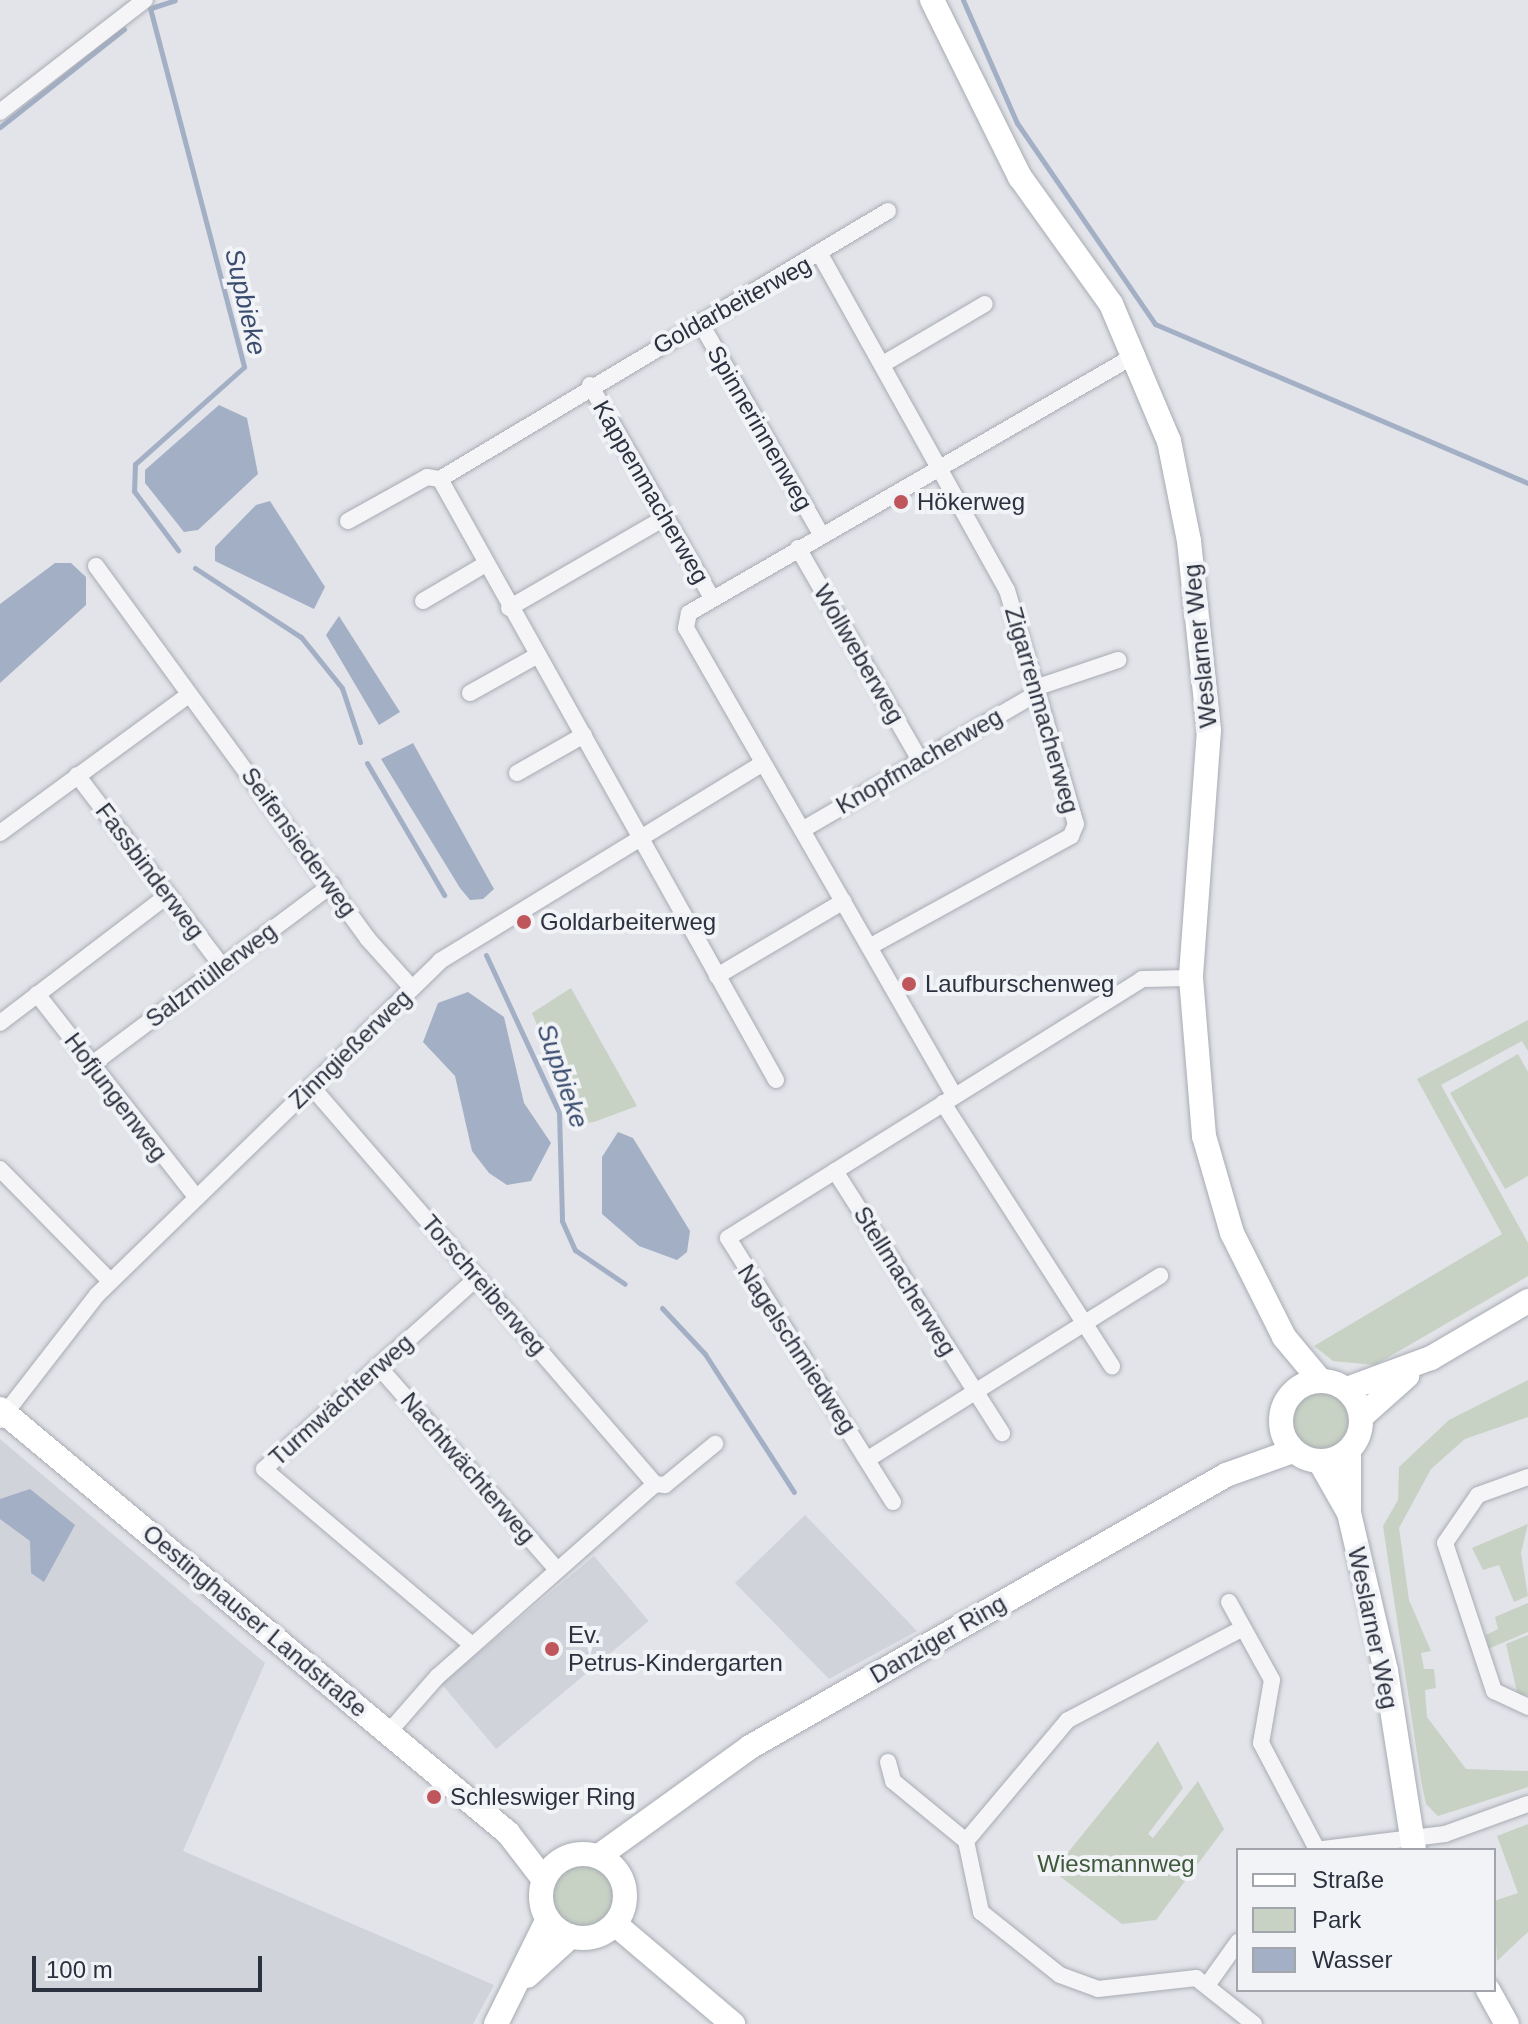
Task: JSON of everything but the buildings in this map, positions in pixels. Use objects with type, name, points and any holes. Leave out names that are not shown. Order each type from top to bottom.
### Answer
[{"type":"main road","name":"Weslarner Weg","points":[[932,0],[1020,177],[1137,354],[1182,500],[1208,715],[1207,829],[1191,978],[1196,1083],[1215,1188],[1284,1337],[1294,1390]]},
{"type":"main road","points":[[1431,1358],[1347,1389],[1320,1380],[1294,1390],[1281,1427],[1293,1451],[1320,1462],[1349,1450],[1361,1417],[1431,1358],[1528,1301]]},
{"type":"main road","name":"Weslarner Weg","points":[[1284,1337],[1320,1380]]},
{"type":"main road","points":[[1347,1389],[1361,1417]]},
{"type":"main road","name":"Oestinghauser Landstraße","points":[[2,1415],[508,1833],[544,1880]]},
{"type":"main road","name":"Danziger Ring","points":[[1226,1475],[1281,1427]]},
{"type":"main road","name":"Weslarner Weg","points":[[1349,1450],[1349,1513],[1396,1743],[1411,1838]]},
{"type":"main road","name":"Danziger Ring","points":[[599,1856],[750,1747],[1226,1475],[1293,1451]]},
{"type":"main road","name":"Weslarner Weg","points":[[1320,1462],[1349,1513]]},
{"type":"main road","name":"Danziger Ring","points":[[620,1873],[658,1814]]},
{"type":"main road","name":"Oestinghauser Landstraße","points":[[508,1833],[561,1860]]},
{"type":"main road","points":[[496,2024],[523,1980],[548,1919],[544,1880],[561,1860],[599,1856],[620,1873],[626,1899],[615,1924],[602,1933],[571,1936],[523,1980]]},
{"type":"main road","points":[[548,1919],[571,1936]]},
{"type":"main road","points":[[615,1924],[733,2024]]},
{"type":"main road","points":[[1489,1992],[1507,2024]]},
{"type":"street","points":[[0,112],[145,0]]},
{"type":"street","name":"Goldarbeiterweg","points":[[348,521],[427,477],[440,479],[590,385],[821,256],[888,211]]},
{"type":"street","name":"Goldarbeiterweg","points":[[821,256],[938,468]]},
{"type":"street","points":[[883,364],[985,304]]},
{"type":"street","name":"Spinnerinnenweg","points":[[700,322],[821,534]]},
{"type":"street","points":[[1112,1366],[1083,1324],[949,1099],[871,946],[762,764],[686,628],[689,613],[712,598],[1137,354]]},
{"type":"street","name":"Kappenmacherweg","points":[[590,385],[712,598]]},
{"type":"street","name":"Zigarrenmacherweg","points":[[871,946],[1076,830],[1007,590],[938,468]]},
{"type":"street","points":[[440,479],[484,565],[645,837],[717,976],[776,1080]]},
{"type":"street","points":[[509,608],[666,517]]},
{"type":"street","name":"Wollweberweg","points":[[798,548],[920,760]]},
{"type":"street","points":[[423,601],[484,565]]},
{"type":"street","name":"Seifensiederweg","points":[[96,566],[184,681],[187,696],[412,988]]},
{"type":"street","points":[[470,693],[538,655]]},
{"type":"street","name":"Knopfmacherweg","points":[[802,830],[1035,691],[1118,660]]},
{"type":"street","points":[[0,833],[187,696]]},
{"type":"street","points":[[517,773],[584,735]]},
{"type":"street","name":"Zinngießerweg","points":[[2,1415],[110,1281],[412,988],[471,937],[645,837],[762,764]]},
{"type":"street","name":"Fassbinderweg","points":[[77,775],[223,967]]},
{"type":"street","name":"Salzmüllerweg","points":[[91,1065],[332,885]]},
{"type":"street","points":[[0,1023],[168,895]]},
{"type":"street","points":[[717,976],[844,901]]},
{"type":"street","points":[[835,1171],[1142,979],[1191,978]]},
{"type":"street","name":"Hofjungenweg","points":[[37,994],[197,1198]]},
{"type":"street","name":"Torschreiberweg","points":[[311,1086],[655,1484]]},
{"type":"street","points":[[0,1169],[110,1281]]},
{"type":"street","name":"Nagelschmiedweg","points":[[835,1171],[728,1238],[893,1502]]},
{"type":"street","name":"Stellmacherweg","points":[[835,1171],[1002,1433]]},
{"type":"street","name":"Nagelschmiedweg","points":[[868,1459],[1160,1276]]},
{"type":"street","name":"Turmwächterweg","points":[[472,1645],[264,1469],[477,1278]]},
{"type":"street","name":"Nachtwächterweg","points":[[378,1366],[557,1570]]},
{"type":"street","points":[[388,1733],[472,1645],[655,1484],[665,1485],[715,1444]]},
{"type":"street","points":[[1528,1477],[1478,1495],[1445,1543],[1494,1691],[1528,1707]]},
{"type":"street","points":[[1229,1602],[1241,1629],[1272,1680],[1261,1743],[1315,1848]]},
{"type":"street","points":[[966,1841],[1068,1720],[1241,1629]]},
{"type":"street","points":[[888,1762],[893,1781],[966,1841],[981,1912],[1060,1975],[1098,1989],[1176,1977],[1208,1984],[1254,2024]]},
{"type":"street","points":[[1325,1848],[1411,1838],[1528,1804]]},
{"type":"street","points":[[1208,1984],[1236,1945]]},
{"type":"shaded area","points":[[0,1439],[265,1663],[183,1851],[494,1985],[473,2024],[0,2024]]},
{"type":"shaded area","points":[[805,1515],[917,1631],[829,1679],[735,1583]]},
{"type":"shaded area","name":"Ev. Petrus-Kindergarten","points":[[594,1556],[649,1621],[496,1749],[442,1684]]},
{"type":"green space","points":[[571,988],[637,1106],[594,1122],[579,1124],[532,1013]]},
{"type":"green space","points":[[1528,1020],[1528,1051],[1522,1041],[1441,1085],[1528,1243],[1528,1276],[1375,1365],[1333,1361],[1314,1346],[1502,1234],[1417,1079]]},
{"type":"green space","points":[[1518,1054],[1528,1072],[1528,1176],[1505,1189],[1450,1093]]},
{"type":"green space","points":[[1528,1380],[1528,1417],[1465,1439],[1431,1469],[1399,1528],[1409,1600],[1431,1651],[1421,1653],[1424,1669],[1434,1669],[1436,1688],[1425,1690],[1427,1717],[1466,1769],[1528,1771],[1528,1787],[1438,1816],[1426,1804],[1421,1780],[1383,1526],[1398,1500],[1399,1467],[1449,1420]]},
{"type":"green space","points":[[1320,1387],[1333,1390],[1343,1397],[1350,1407],[1353,1420],[1350,1433],[1343,1443],[1333,1450],[1320,1453],[1307,1450],[1297,1443],[1290,1433],[1287,1420],[1290,1407],[1297,1397],[1307,1390]]},
{"type":"green space","points":[[1528,1524],[1521,1553],[1528,1596],[1514,1602],[1499,1565],[1483,1570],[1472,1548]]},
{"type":"green space","points":[[1528,1603],[1528,1632],[1488,1649],[1486,1635],[1498,1629],[1495,1617]]},
{"type":"green space","points":[[1528,1635],[1528,1695],[1518,1696],[1506,1644]]},
{"type":"green space","name":"Wiesmannweg","points":[[1158,1741],[1183,1788],[1148,1834],[1153,1838],[1198,1781],[1224,1829],[1156,1920],[1122,1924],[1053,1871]]},
{"type":"green space","points":[[1528,1824],[1528,1932],[1497,1961],[1496,1900],[1518,1893],[1497,1836]]},
{"type":"green space","points":[[584,1863],[597,1866],[607,1873],[614,1883],[617,1896],[614,1909],[607,1919],[597,1926],[584,1929],[571,1926],[561,1919],[554,1909],[551,1896],[554,1883],[561,1873],[571,1866]]},
{"type":"water","points":[[219,405],[247,418],[258,474],[198,530],[184,532],[145,483],[145,470]]},
{"type":"water","points":[[270,501],[325,587],[314,609],[215,561],[215,547],[256,505]]},
{"type":"water","points":[[55,563],[71,563],[86,577],[86,605],[0,683],[0,604]]},
{"type":"water","points":[[339,616],[400,712],[379,725],[326,635]]},
{"type":"water","points":[[413,743],[494,889],[483,899],[470,900],[460,888],[381,759]]},
{"type":"water","points":[[468,992],[504,1017],[524,1103],[551,1143],[531,1181],[507,1185],[489,1173],[472,1151],[455,1076],[423,1042],[438,1003]]},
{"type":"water","points":[[618,1132],[633,1138],[690,1231],[687,1252],[677,1260],[639,1246],[602,1214],[602,1157]]},
{"type":"water","points":[[30,1489],[75,1525],[44,1582],[31,1573],[30,1541],[0,1519],[0,1499]]},
{"type":"waterway","points":[[151,8],[175,0]]},
{"type":"waterway","points":[[963,0],[1017,123],[1155,324],[1528,483]]},
{"type":"waterway","name":"Supbieke","points":[[150,8],[244,367],[135,464],[134,491],[178,550]]},
{"type":"waterway","points":[[0,127],[124,29]]},
{"type":"waterway","name":"Supbieke","points":[[195,568],[301,637],[342,688],[360,742]]},
{"type":"waterway","name":"Supbieke","points":[[367,763],[444,895]]},
{"type":"waterway","name":"Supbieke","points":[[486,955],[559,1112],[562,1221],[575,1250],[625,1284]]},
{"type":"waterway","name":"Supbieke","points":[[662,1308],[705,1354],[794,1492]]},
{"type":"place","name":"Hökerweg","points":[[901,502]]},
{"type":"place","name":"Goldarbeiterweg","points":[[524,922]]},
{"type":"place","name":"Laufburschenweg","points":[[909,984]]},
{"type":"place","name":"Ev. Petrus-Kindergarten","points":[[552,1649]]},
{"type":"place","name":"Schleswiger Ring","points":[[434,1797]]}]
